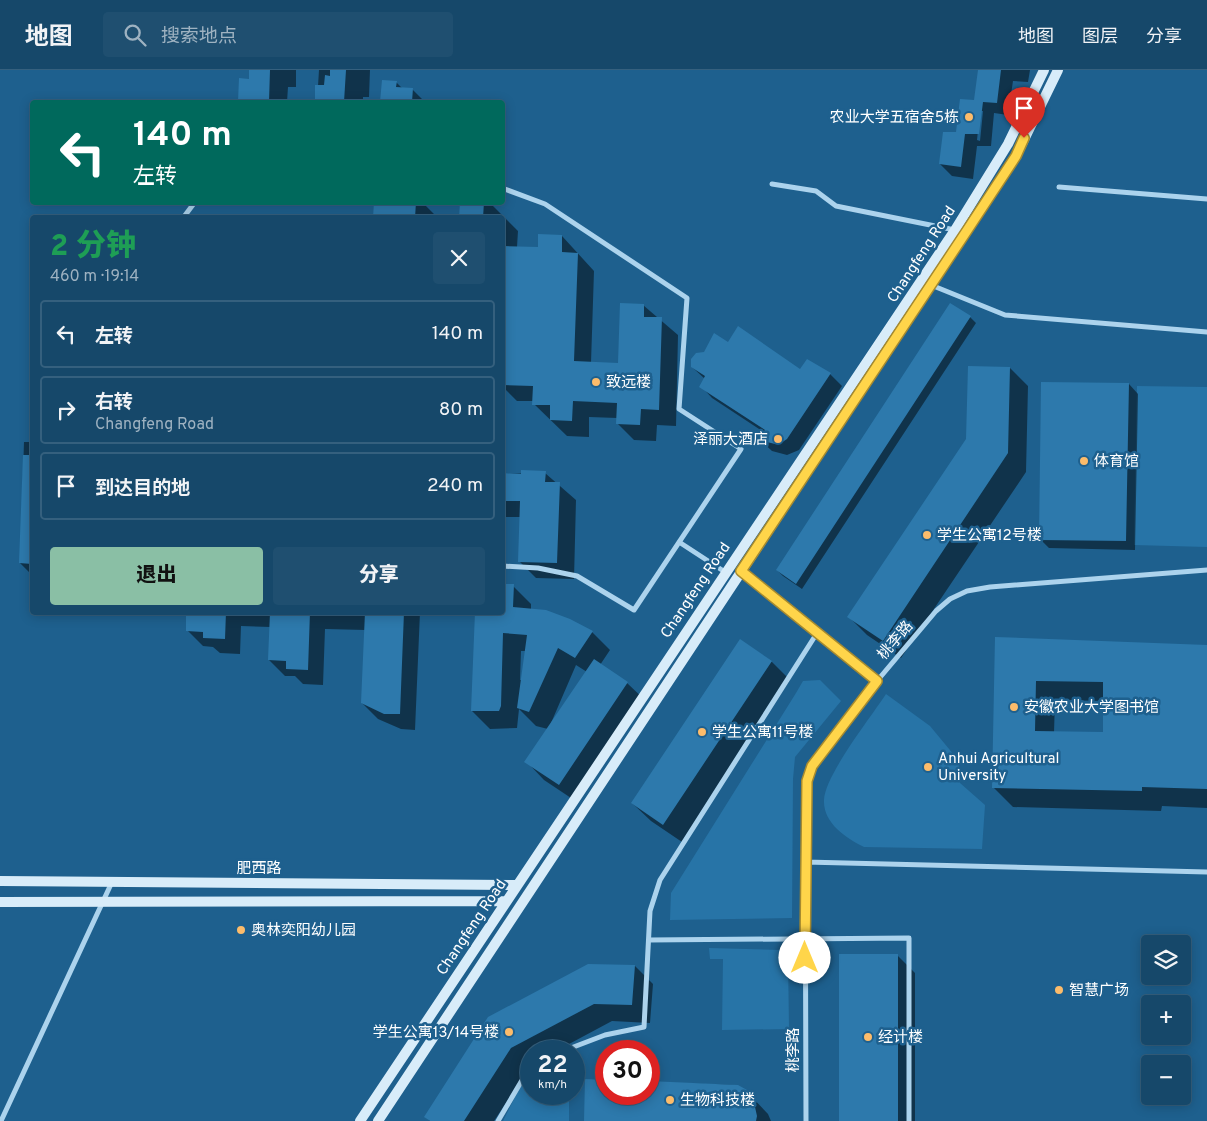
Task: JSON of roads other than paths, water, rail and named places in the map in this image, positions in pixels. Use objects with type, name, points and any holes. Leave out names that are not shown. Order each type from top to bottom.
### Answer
[{"type":"main road","name":"Changfeng Road","points":[[360,1121],[955,230],[1008,144],[1044,70]]},
{"type":"main road","name":"Changfeng Road","points":[[378,1121],[1016,156],[1058,70]]},
{"type":"main road","name":"肥西路","points":[[0,881],[517,884]]},
{"type":"main road","points":[[0,902],[506,901]]},
{"type":"street","points":[[772,184],[816,191],[836,206],[955,230]]},
{"type":"street","points":[[1060,187],[1207,199]]},
{"type":"street","points":[[505,189],[545,204],[687,298],[679,410],[741,450],[634,610],[571,574],[538,568],[505,566]]},
{"type":"street","points":[[931,285],[1005,315],[1207,332]]},
{"type":"street","points":[[679,542],[726,572]]},
{"type":"street","name":"桃李路","points":[[806,1121],[805,789],[808,775],[818,759],[877,681],[936,610],[950,599],[967,592],[990,587],[1207,570]]},
{"type":"street","points":[[741,571],[877,681]]},
{"type":"street","points":[[585,1043],[605,1035],[644,1027],[650,910],[660,880],[817,634]]},
{"type":"street","points":[[805,862],[1207,872]]},
{"type":"street","points":[[1,1121],[112,882]]},
{"type":"street","points":[[648,940],[909,938],[909,1121]]},
{"type":"street","points":[[498,1121],[520,1084]]},
{"type":"place","name":"农业大学五宿舍5栋","points":[[969,117]]},
{"type":"place","name":"致远楼","points":[[596,382]]},
{"type":"place","name":"泽丽大酒店","points":[[778,439]]},
{"type":"place","name":"体育馆","points":[[1084,461]]},
{"type":"place","name":"学生公寓12号楼","points":[[927,535]]},
{"type":"place","name":"安徽农业大学图书馆","points":[[1014,707]]},
{"type":"place","name":"学生公寓11号楼","points":[[702,732]]},
{"type":"place","name":"Anhui Agricultural University","points":[[928,767]]},
{"type":"place","name":"奥林奕阳幼儿园","points":[[241,930]]},
{"type":"place","name":"智慧广场","points":[[1059,990]]},
{"type":"place","name":"学生公寓13/14号楼","points":[[509,1032]]},
{"type":"place","name":"经计楼","points":[[868,1037]]},
{"type":"place","name":"生物科技楼","points":[[670,1100]]}]
